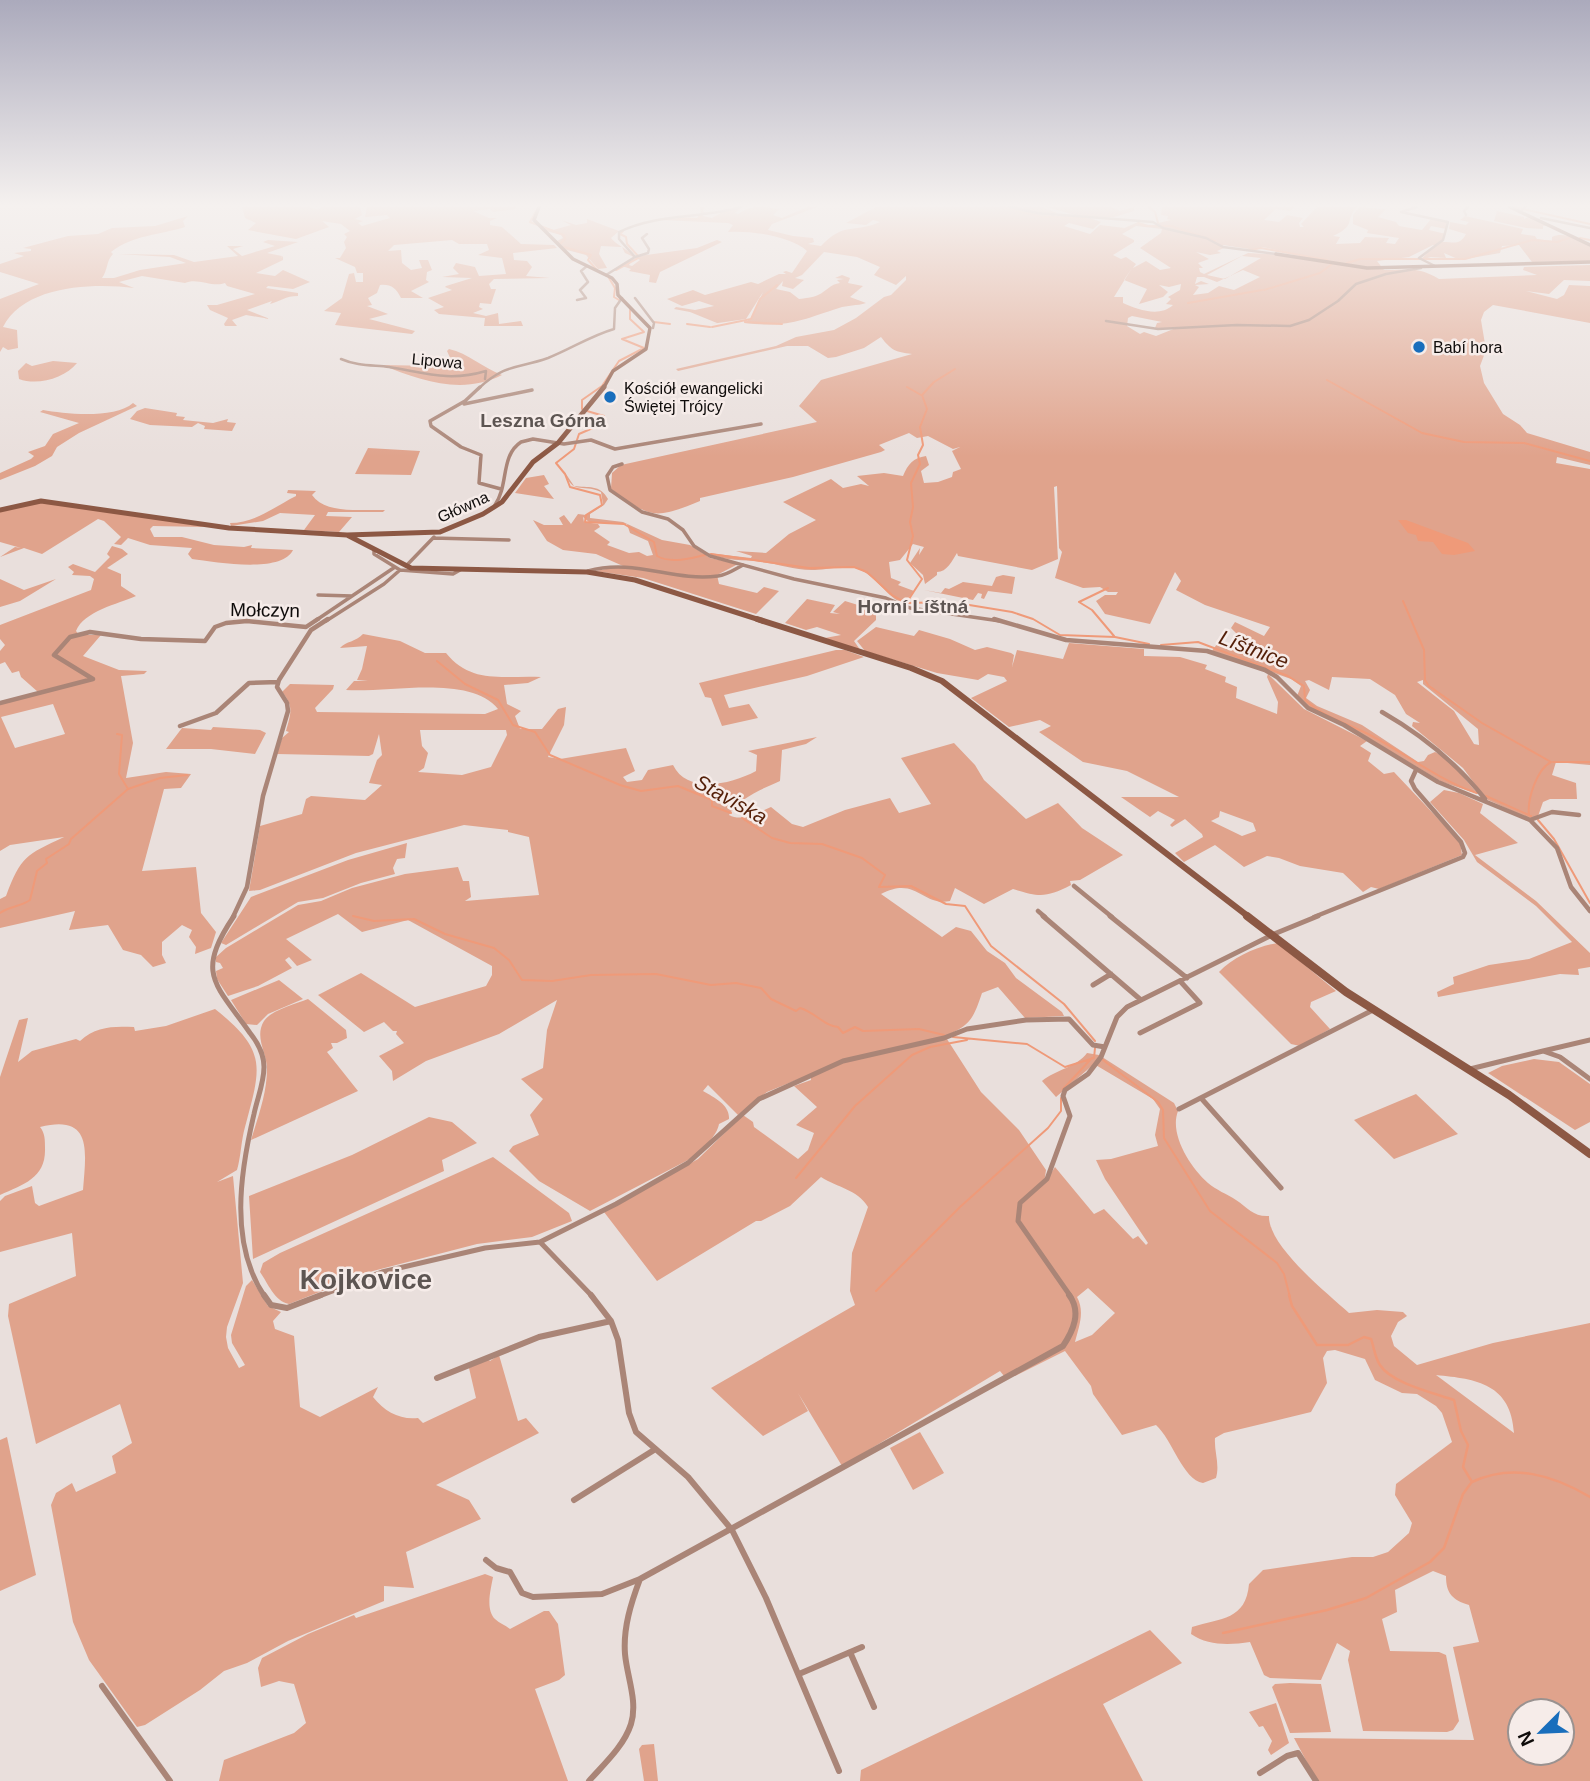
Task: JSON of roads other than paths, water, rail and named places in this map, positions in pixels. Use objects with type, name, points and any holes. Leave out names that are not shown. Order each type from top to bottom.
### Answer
[{"type":"street","points":[[577,300],[586,298],[580,290]]},
{"type":"street","name":"Główna","points":[[0,510],[45,501],[192,524],[347,535],[440,531],[490,511],[514,490],[533,462],[558,443],[606,385],[615,368],[646,349],[650,325],[618,295],[618,290]]},
{"type":"street","points":[[1107,321],[1158,329],[1237,325],[1290,326],[1309,320],[1350,290]]},
{"type":"street","points":[[485,380],[517,364],[547,358],[591,336],[614,329],[615,308],[622,298]]},
{"type":"street","points":[[635,298],[654,323],[653,328]]},
{"type":"street","name":"Lipowa","points":[[341,359],[354,365],[388,367],[434,377],[466,377],[486,371],[485,380],[460,404]]},
{"type":"street","points":[[501,489],[479,483],[481,455],[461,447],[430,424],[431,420],[460,404],[532,390]]},
{"type":"street","points":[[490,511],[499,501],[505,464],[516,445],[534,439],[558,443],[593,440],[609,449],[618,449],[625,445],[761,424]]},
{"type":"street","points":[[622,464],[613,467],[607,476],[610,490],[642,512],[668,519],[683,530],[701,552],[794,579],[886,598],[910,608],[987,618],[1066,640],[1156,646],[1219,654],[1271,674],[1308,708],[1344,725],[1437,782],[1530,820],[1558,848],[1571,887],[1590,911]]},
{"type":"street","points":[[440,531],[400,568],[312,630],[298,647],[278,682],[277,687],[287,703],[288,711],[264,789],[244,897],[221,933],[212,963],[213,978],[259,1046],[264,1065],[246,1148],[241,1199],[245,1251],[250,1273],[271,1305],[287,1308],[382,1272],[485,1248],[540,1242],[616,1204],[688,1163],[758,1099],[843,1061],[944,1038],[967,1029],[1044,1019],[1069,1019],[1093,1045],[1105,1047]]},
{"type":"street","points":[[347,535],[400,568]]},
{"type":"street","points":[[433,538],[509,540]]},
{"type":"street","points":[[374,551],[374,554],[400,568],[587,572],[650,584],[911,668],[942,681],[1373,1010],[1470,1069],[1590,1154]]},
{"type":"street","points":[[587,572],[613,566],[633,566],[719,576],[744,565]]},
{"type":"street","name":"Mołczyn","points":[[0,703],[93,679],[54,654],[74,636],[100,630],[133,638],[202,641],[218,625],[241,621],[306,627],[400,568]]},
{"type":"street","name":"Mołczyn","points":[[318,595],[355,596]]},
{"type":"street","points":[[180,726],[216,713],[250,683],[278,682]]},
{"type":"street","points":[[1382,712],[1405,724],[1460,767],[1485,800]]},
{"type":"street","points":[[486,1560],[496,1568],[510,1572],[522,1593],[533,1597],[603,1594],[640,1579],[732,1530],[1063,1346],[1075,1328],[1077,1313],[1073,1300],[1018,1221],[1020,1203],[1046,1179],[1070,1116],[1063,1096],[1065,1090],[1088,1074],[1101,1057],[1117,1017],[1127,1007],[1274,934],[1464,857],[1461,842],[1415,789],[1411,781],[1416,770]]},
{"type":"street","points":[[1530,820],[1552,813],[1579,815]]},
{"type":"street","points":[[1074,886],[1183,980],[1200,1003],[1140,1032]]},
{"type":"street","points":[[1038,911],[1142,1000]]},
{"type":"street","points":[[1093,985],[1111,974]]},
{"type":"street","points":[[1179,1109],[1373,1010]]},
{"type":"street","points":[[1470,1069],[1590,1040]]},
{"type":"street","points":[[1543,1051],[1560,1057],[1590,1079]]},
{"type":"street","points":[[1201,1098],[1281,1188]]},
{"type":"street","points":[[540,1242],[594,1298],[611,1321],[624,1368],[629,1413],[636,1432],[688,1477],[732,1530],[766,1598],[839,1771]]},
{"type":"street","points":[[437,1378],[539,1337],[611,1321]]},
{"type":"street","points":[[574,1500],[654,1450]]},
{"type":"street","points":[[589,1781],[631,1725],[632,1693],[625,1654],[625,1628],[640,1579]]},
{"type":"street","points":[[799,1674],[862,1647]]},
{"type":"street","points":[[850,1652],[874,1707]]},
{"type":"street","points":[[102,1686],[170,1781]]},
{"type":"street","points":[[1260,1773],[1287,1756],[1298,1753],[1316,1781]]},
{"type":"waterway","points":[[615,290],[614,297],[619,300]]},
{"type":"waterway","points":[[712,327],[751,319],[760,299],[771,290]]},
{"type":"waterway","points":[[1188,303],[1261,290]]},
{"type":"waterway","points":[[582,409],[582,400],[602,386],[619,361],[644,348],[622,339],[644,332],[630,319],[630,310]]},
{"type":"waterway","points":[[654,322],[670,324]]},
{"type":"waterway","points":[[745,322],[782,324]]},
{"type":"waterway","points":[[687,324],[710,327]]},
{"type":"waterway","name":"Líštnice","points":[[907,602],[922,579],[907,560],[913,536],[910,522],[913,507],[911,483],[920,464],[918,455],[923,445],[920,427],[927,409],[922,395],[934,382],[955,369]]},
{"type":"waterway","points":[[1327,380],[1422,433],[1464,442],[1524,443],[1590,461]]},
{"type":"waterway","points":[[907,387],[921,395]]},
{"type":"waterway","points":[[587,411],[604,416],[602,424],[579,434],[574,449],[556,463],[565,474],[570,487],[600,495],[602,505],[586,515],[585,522],[624,524],[654,542],[657,556],[668,560],[705,555]]},
{"type":"waterway","name":"Líštnice","points":[[711,554],[809,568],[854,567],[867,572],[892,595],[906,603],[951,602],[1012,612],[1033,619],[1060,635],[1115,637],[1149,644]]},
{"type":"waterway","points":[[1108,588],[1079,602],[1092,610],[1114,636]]},
{"type":"waterway","points":[[1403,601],[1424,650],[1425,680],[1429,686],[1482,723],[1551,762],[1541,771],[1534,785],[1529,815]]},
{"type":"waterway","name":"Líštnice","points":[[1161,645],[1198,642],[1288,676],[1304,686],[1305,700],[1321,712],[1372,736],[1449,781],[1477,793]]},
{"type":"waterway","name":"Staviska","points":[[437,661],[465,684],[498,700],[513,725],[535,732],[550,755],[620,785],[641,791],[678,786],[712,800],[712,806],[731,813]]},
{"type":"waterway","points":[[117,734],[122,735],[119,774],[128,789]]},
{"type":"waterway","points":[[1553,762],[1590,762]]},
{"type":"waterway","points":[[128,789],[160,778],[187,775]]},
{"type":"waterway","points":[[0,913],[30,900],[37,871],[47,863],[46,859],[69,844],[71,839],[128,789]]},
{"type":"waterway","name":"Líštnice","points":[[1486,796],[1531,816]]},
{"type":"waterway","name":"Staviska","points":[[742,818],[772,838],[790,843],[822,844],[862,858],[885,875],[879,887],[911,886],[946,904],[965,906],[991,946],[1064,1004],[1095,1041]]},
{"type":"waterway","name":"Líštnice","points":[[1538,820],[1554,839],[1590,903]]},
{"type":"waterway","points":[[353,916],[374,921],[414,919],[445,934],[494,948],[509,960],[522,980],[552,981],[591,975],[656,974],[711,985],[736,983],[761,988],[771,999],[796,1011],[800,1008],[805,1010],[838,1027],[843,1033],[855,1027],[863,1031],[919,1029],[944,1035]]},
{"type":"waterway","points":[[953,1037],[1027,1044],[1065,1067],[1091,1059]]},
{"type":"waterway","points":[[796,1178],[855,1106],[912,1055],[930,1047],[967,1040]]},
{"type":"waterway","name":"Staviska","points":[[1091,1059],[1094,1058],[1095,1048]]},
{"type":"waterway","points":[[1063,1089],[1091,1059]]},
{"type":"waterway","name":"Staviska","points":[[1103,1060],[1158,1102],[1163,1110],[1164,1138],[1210,1211],[1277,1263],[1284,1274],[1290,1297]]},
{"type":"waterway","points":[[876,1291],[960,1207],[1048,1128],[1061,1111],[1061,1098]]},
{"type":"waterway","name":"Staviska","points":[[1289,1295],[1292,1306],[1317,1345],[1348,1345],[1364,1337],[1371,1339],[1380,1365],[1393,1377],[1454,1400],[1461,1431],[1468,1445],[1463,1467],[1472,1482],[1503,1473],[1532,1474],[1562,1483],[1590,1497]]},
{"type":"waterway","points":[[1223,1633],[1327,1610],[1366,1598],[1430,1562],[1444,1548],[1463,1494],[1471,1483]]},
{"type":"place","name":"Babí hora","points":[[1419,347]]},
{"type":"place","name":"Kościół ewangelicki Świętej Trójcy","points":[[610,397]]},
{"type":"district","name":"Leszna Górna","points":[[543,420]]},
{"type":"district","name":"Horní Líštná","points":[[913,606]]},
{"type":"district","name":"Kojkovice","points":[[366,1279]]}]
